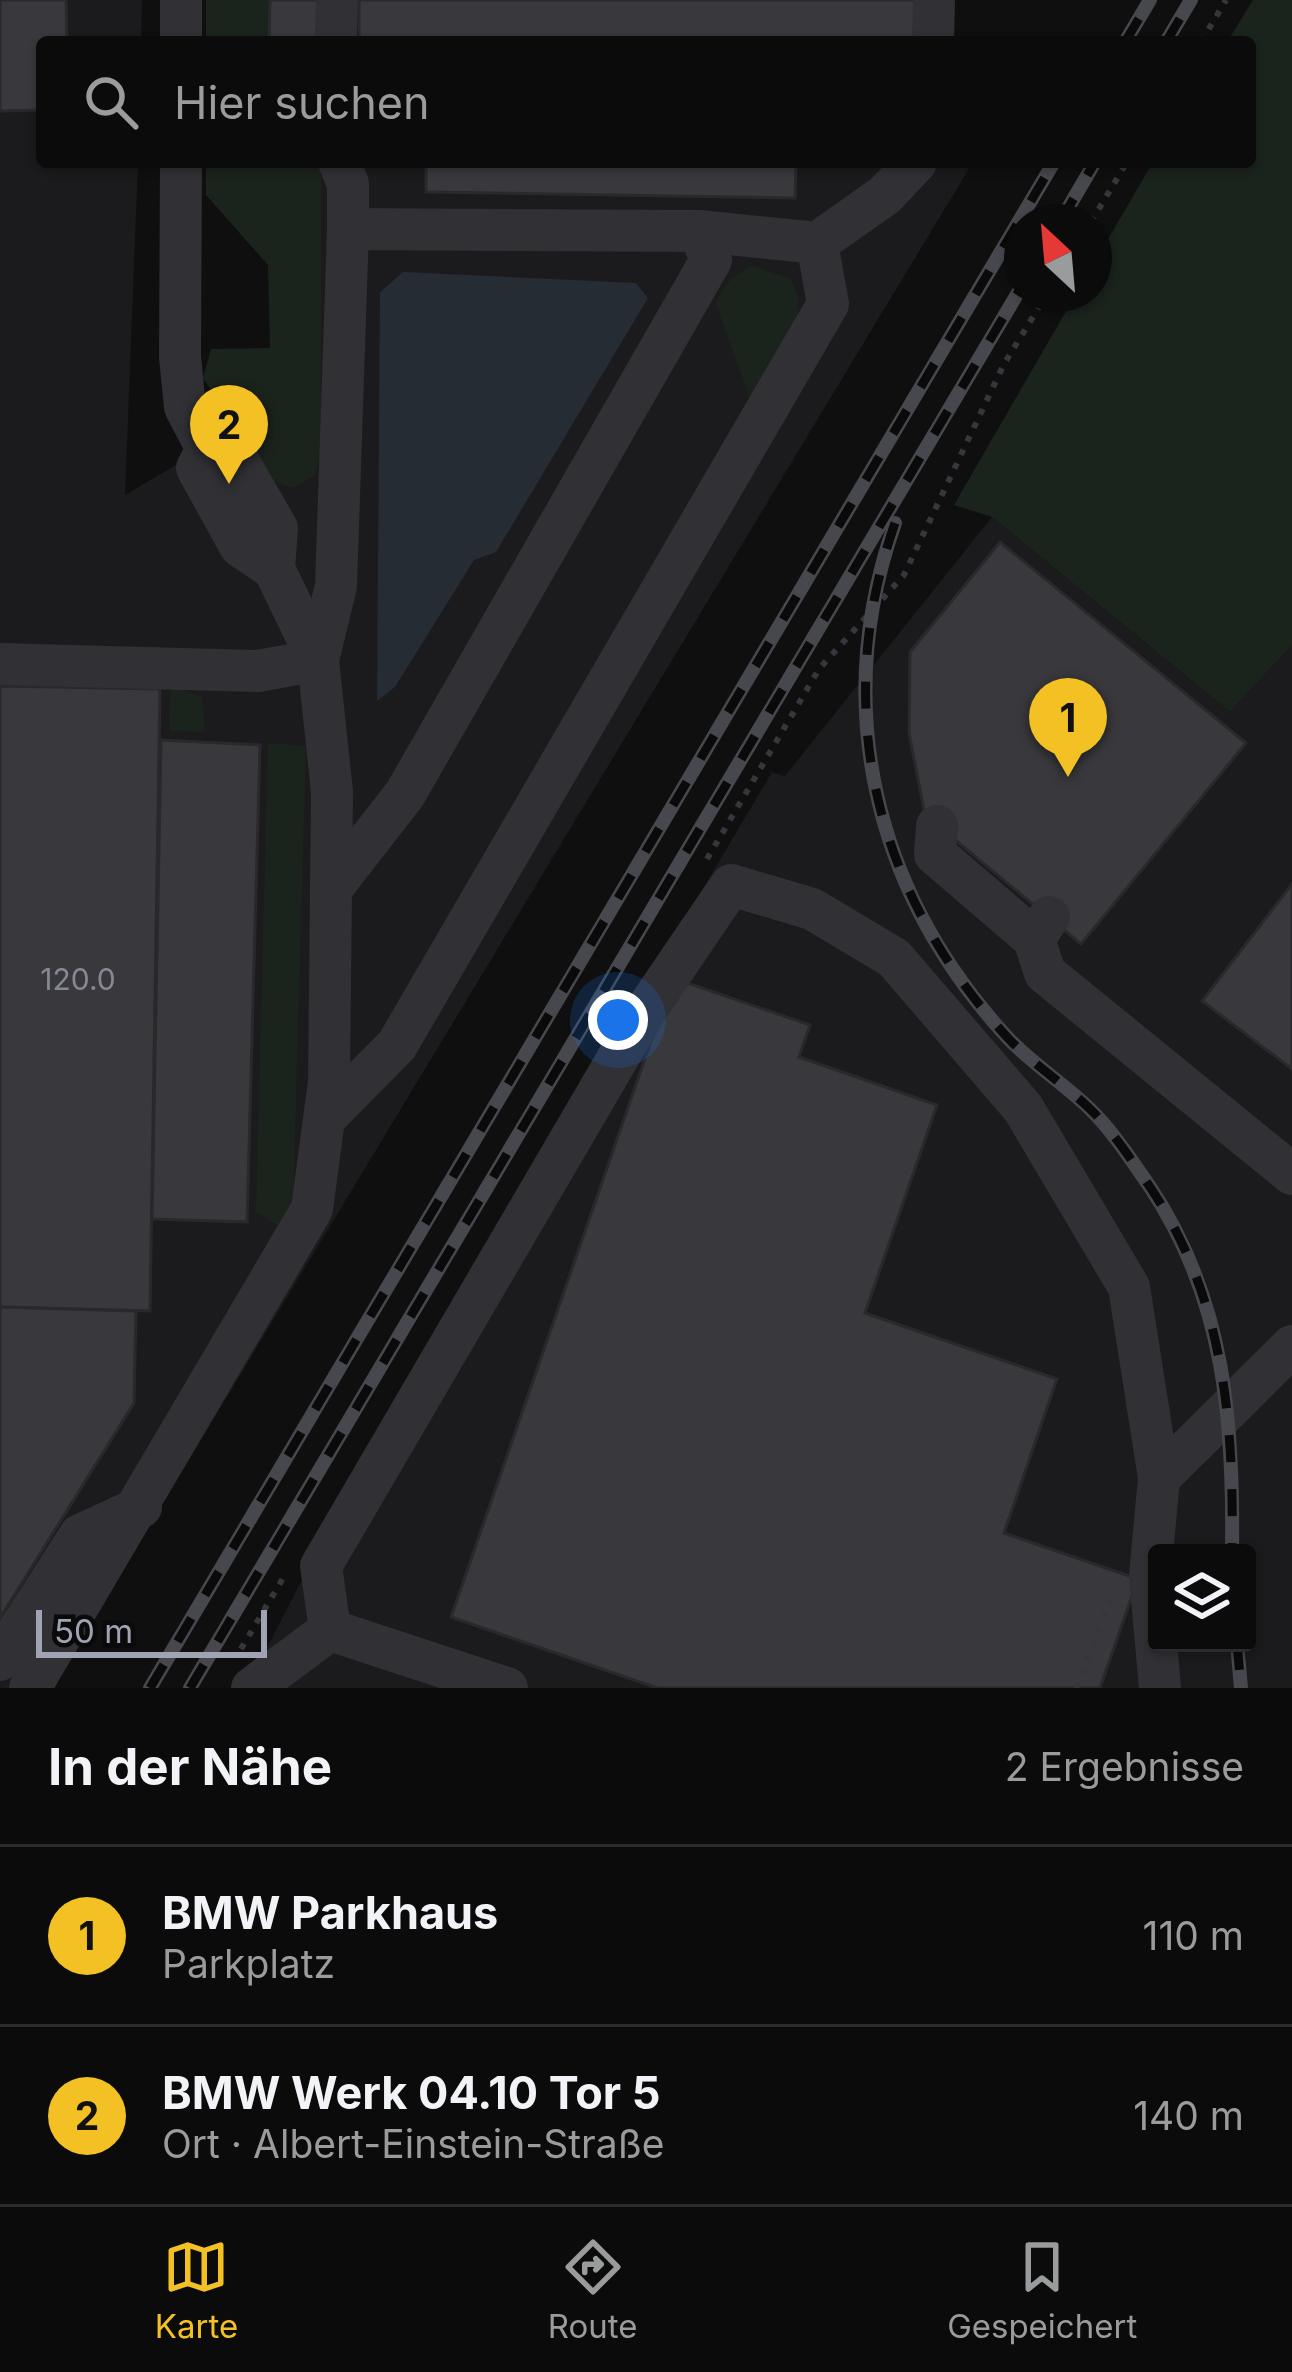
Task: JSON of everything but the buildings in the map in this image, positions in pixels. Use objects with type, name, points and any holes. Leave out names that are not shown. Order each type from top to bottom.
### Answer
[{"type":"street","points":[[181,0],[181,36]]},
{"type":"street","points":[[336,36],[337,0]]},
{"type":"street","points":[[933,36],[934,0]]},
{"type":"street","points":[[181,168],[180,357],[185,407],[207,449],[230,447],[277,528],[274,569],[318,660]]},
{"type":"street","points":[[30,1688],[141,1507],[312,1209],[326,1118],[332,792],[318,660],[336,586],[348,229],[348,184],[341,168]]},
{"type":"street","points":[[348,229],[699,231],[817,243],[885,195],[910,168]]},
{"type":"street","points":[[331,890],[405,794],[711,260],[699,231]]},
{"type":"street","points":[[326,1118],[397,1045],[828,304],[817,243]]},
{"type":"street","points":[[0,664],[258,671],[318,660]]},
{"type":"street","points":[[938,826],[934,854],[1042,928],[1045,973],[1292,1174]]},
{"type":"street","points":[[304,1688],[329,1630],[321,1566],[646,1010],[731,885],[812,909],[894,958],[1023,1108],[1129,1287],[1159,1478],[1150,1576],[1160,1688]]},
{"type":"street","points":[[1159,1478],[1292,1346]]},
{"type":"street","points":[[0,1660],[80,1535],[141,1507]]},
{"type":"street","points":[[252,1688],[329,1630]]},
{"type":"street","points":[[329,1630],[507,1688]]},
{"type":"path","points":[[1205,36],[1226,0]]},
{"type":"path","points":[[1101,204],[1123,168]]},
{"type":"shaded area","points":[[0,0],[142,0],[141,36],[36,36],[36,168],[138,168],[125,495],[244,425],[283,346],[250,168],[969,168],[51,1688],[0,1688]]},
{"type":"shaded area","points":[[206,0],[321,0],[321,36],[206,36]]},
{"type":"shaded area","points":[[1253,0],[1292,0],[1292,646],[1230,712],[992,517],[954,505],[1066,312],[1112,312],[1112,232],[1149,168],[1256,168],[1256,36],[1231,36]]},
{"type":"shaded area","points":[[206,168],[321,168],[321,453],[315,476],[291,488],[268,479],[203,378],[211,349],[270,348],[268,265],[206,195]]},
{"type":"shaded area","points":[[751,265],[789,278],[798,309],[789,341],[751,401],[715,302],[729,281]]},
{"type":"shaded area","points":[[403,272],[636,283],[648,298],[496,552],[474,560],[395,687],[377,701],[380,292]]},
{"type":"shaded area","points":[[992,517],[1230,712],[1292,646],[1292,1688],[246,1688],[362,1464],[772,772],[785,776]]},
{"type":"shaded area","points":[[171,686],[202,697],[205,732],[169,731]]},
{"type":"shaded area","points":[[268,743],[306,746],[293,1204],[279,1226],[256,1212]]},
{"type":"railway","points":[[1129,36],[1150,0]]},
{"type":"railway","points":[[1170,36],[1191,0]]},
{"type":"railway","points":[[150,1688],[1050,168]]},
{"type":"railway","points":[[1070,204],[1092,168]]},
{"type":"railway","points":[[190,1688],[1007,312]]},
{"type":"railway","points":[[895,523],[876,592],[867,661],[867,729],[877,795],[896,860],[925,922],[962,981],[1007,1037],[1106,1126],[1175,1230],[1195,1273],[1220,1363],[1231,1457],[1232,1544]]},
{"type":"railway","points":[[1238,1652],[1241,1688]]},
{"type":"place","name":"BMW Werk 04.10 Tor 5","points":[[229,484]]},
{"type":"place","name":"BMW Parkhaus","points":[[1068,777]]}]
